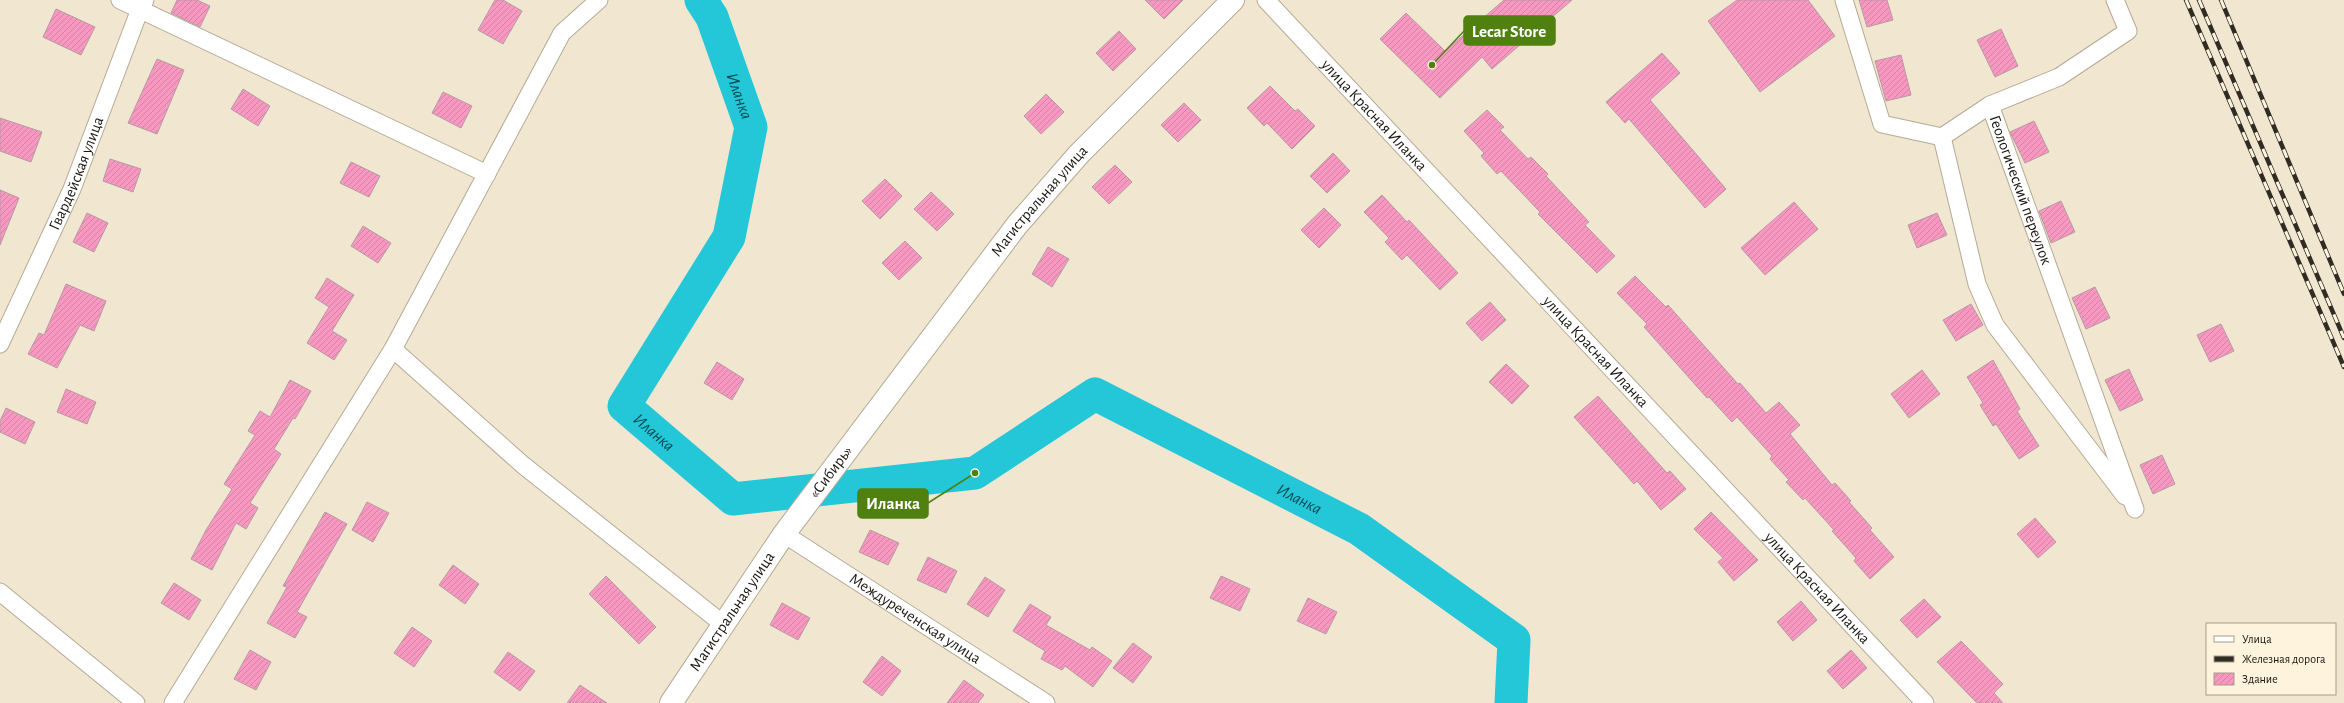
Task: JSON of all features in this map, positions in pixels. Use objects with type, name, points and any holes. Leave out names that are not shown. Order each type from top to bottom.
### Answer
[{"type":"main road","name":"Магистральная улица","points":[[867,422],[1012,231],[1046,190],[1233,0]]},
{"type":"main road","name":"«Сибирь»","points":[[789,528],[867,422]]},
{"type":"main road","name":"Магистральная улица","points":[[671,703],[789,528]]},
{"type":"street","points":[[120,0],[143,5],[487,174]]},
{"type":"street","points":[[173,703],[393,349],[562,33],[599,0]]},
{"type":"street","name":"улица Красная Иланка","points":[[1266,0],[1926,703]]},
{"type":"street","points":[[1844,0],[1882,124],[1942,137]]},
{"type":"street","points":[[1990,105],[2059,77],[2128,30],[2115,0]]},
{"type":"street","name":"Гвардейская улица","points":[[0,344],[72,189],[143,5]]},
{"type":"street","name":"Геологический переулок","points":[[1990,105],[2135,509],[1995,325],[1977,284],[1942,137],[1990,105]]},
{"type":"street","points":[[393,349],[523,465],[723,624]]},
{"type":"street","name":"Междуреченская улица","points":[[789,528],[1046,703]]},
{"type":"street","points":[[0,592],[136,703]]},
{"type":"building","points":[[177,0],[197,0],[210,6],[200,27],[171,13]]},
{"type":"building","points":[[495,0],[503,0],[522,11],[503,44],[478,30]]},
{"type":"building","points":[[1145,0],[1183,0],[1164,19]]},
{"type":"building","points":[[1504,0],[1572,0],[1492,69],[1482,57],[1440,98],[1380,39],[1406,13],[1445,51]]},
{"type":"building","points":[[1737,0],[1808,0],[1835,36],[1760,92],[1708,21]]},
{"type":"building","points":[[1859,0],[1887,0],[1893,20],[1867,27]]},
{"type":"building","points":[[56,9],[95,27],[81,55],[43,37]]},
{"type":"building","points":[[2001,29],[2018,66],[1995,77],[1977,40]]},
{"type":"building","points":[[1119,31],[1136,49],[1113,71],[1096,53]]},
{"type":"building","points":[[1662,53],[1680,73],[1650,100],[1726,189],[1705,208],[1629,119],[1625,123],[1606,102]]},
{"type":"building","points":[[1901,55],[1911,95],[1886,101],[1875,61]]},
{"type":"building","points":[[157,59],[184,70],[157,134],[128,123]]},
{"type":"building","points":[[1270,86],[1295,111],[1298,109],[1315,126],[1292,149],[1267,123],[1264,126],[1247,108]]},
{"type":"building","points":[[243,89],[270,106],[258,126],[231,109]]},
{"type":"building","points":[[443,92],[472,106],[461,128],[432,113]]},
{"type":"building","points":[[1046,94],[1064,112],[1041,134],[1024,116]]},
{"type":"building","points":[[1184,103],[1201,120],[1178,142],[1161,125]]},
{"type":"building","points":[[1487,110],[1504,127],[1500,130],[1528,159],[1531,157],[1548,174],[1546,176],[1589,222],[1585,225],[1615,256],[1597,273],[1538,214],[1540,212],[1501,171],[1497,174],[1481,156],[1484,153],[1464,131]]},
{"type":"building","points":[[0,118],[42,132],[31,162],[0,151]]},
{"type":"building","points":[[2034,121],[2049,152],[2025,163],[2010,132]]},
{"type":"building","points":[[1333,153],[1350,171],[1327,193],[1310,176]]},
{"type":"building","points":[[110,159],[141,169],[133,192],[103,181]]},
{"type":"building","points":[[351,162],[380,176],[369,197],[340,183]]},
{"type":"building","points":[[1115,165],[1132,182],[1109,204],[1092,187]]},
{"type":"building","points":[[885,179],[902,196],[880,219],[862,201]]},
{"type":"building","points":[[0,190],[19,198],[0,245]]},
{"type":"building","points":[[931,192],[954,214],[937,231],[914,209]]},
{"type":"building","points":[[1382,195],[1407,222],[1409,220],[1458,273],[1440,290],[1407,255],[1402,260],[1385,242],[1389,238],[1364,212]]},
{"type":"building","points":[[2061,201],[2075,232],[2051,243],[2039,211]]},
{"type":"building","points":[[1794,202],[1818,229],[1765,275],[1741,248]]},
{"type":"building","points":[[1324,208],[1341,225],[1319,248],[1301,230]]},
{"type":"building","points":[[87,213],[108,223],[94,252],[73,242]]},
{"type":"building","points":[[1937,213],[1947,235],[1917,248],[1908,225]]},
{"type":"building","points":[[363,226],[391,243],[378,263],[351,246]]},
{"type":"building","points":[[905,241],[922,258],[899,280],[882,263]]},
{"type":"building","points":[[1048,247],[1069,259],[1052,287],[1032,274]]},
{"type":"building","points":[[1635,276],[1666,307],[1668,305],[1738,384],[1740,383],[1766,413],[1779,402],[1800,425],[1790,434],[1832,485],[1835,483],[1851,501],[1849,502],[1872,528],[1870,530],[1894,557],[1870,579],[1854,561],[1856,558],[1832,531],[1834,530],[1805,498],[1803,500],[1786,482],[1789,480],[1770,459],[1772,456],[1737,417],[1732,422],[1709,397],[1707,398],[1644,327],[1647,324],[1617,293]]},
{"type":"building","points":[[327,278],[354,295],[332,331],[347,340],[334,360],[307,343],[329,307],[315,298]]},
{"type":"building","points":[[66,284],[106,301],[94,331],[80,325],[57,368],[28,354],[39,333],[44,335]]},
{"type":"building","points":[[2095,287],[2110,318],[2086,329],[2072,298]]},
{"type":"building","points":[[1490,302],[1506,320],[1482,341],[1466,323]]},
{"type":"building","points":[[1971,304],[1983,325],[1956,341],[1943,320]]},
{"type":"building","points":[[2221,324],[2234,351],[2210,362],[2197,335]]},
{"type":"building","points":[[1993,360],[2020,409],[2017,411],[2039,446],[2019,459],[1996,424],[1993,426],[1980,405],[1983,403],[1967,377]]},
{"type":"building","points":[[717,362],[744,379],[732,400],[704,383]]},
{"type":"building","points":[[1506,364],[1529,386],[1512,404],[1489,382]]},
{"type":"building","points":[[2129,369],[2143,400],[2120,411],[2105,380]]},
{"type":"building","points":[[1922,370],[1940,394],[1909,418],[1891,394]]},
{"type":"building","points":[[290,380],[311,391],[295,419],[293,418],[274,449],[281,454],[250,503],[258,508],[246,529],[236,523],[212,570],[191,559],[206,530],[232,489],[224,484],[255,435],[248,431],[260,411],[270,417]]},
{"type":"building","points":[[66,389],[96,402],[87,424],[57,412]]},
{"type":"building","points":[[1598,396],[1667,473],[1670,471],[1686,489],[1661,510],[1637,481],[1634,484],[1574,417]]},
{"type":"building","points":[[6,408],[35,422],[25,444],[0,432],[0,421]]},
{"type":"building","points":[[2162,455],[2175,484],[2153,494],[2140,465]]},
{"type":"building","points":[[367,502],[389,513],[373,542],[352,530]]},
{"type":"building","points":[[325,512],[347,524],[297,612],[307,617],[295,638],[267,623],[287,587],[283,586]]},
{"type":"building","points":[[1711,512],[1758,560],[1734,581],[1718,562],[1723,558],[1694,529]]},
{"type":"building","points":[[2035,518],[2056,542],[2038,558],[2017,534]]},
{"type":"building","points":[[870,530],[899,543],[888,565],[859,552]]},
{"type":"building","points":[[928,557],[957,571],[946,593],[917,580]]},
{"type":"building","points":[[453,565],[479,584],[465,604],[439,585]]},
{"type":"building","points":[[606,576],[656,627],[639,644],[589,594]]},
{"type":"building","points":[[1221,576],[1250,589],[1240,611],[1210,598]]},
{"type":"building","points":[[985,577],[1005,590],[988,617],[967,604]]},
{"type":"building","points":[[174,583],[201,600],[189,620],[161,603]]},
{"type":"building","points":[[1308,598],[1337,612],[1326,634],[1297,621]]},
{"type":"building","points":[[1924,599],[1941,617],[1917,638],[1900,620]]},
{"type":"building","points":[[1801,601],[1817,620],[1793,641],[1777,622]]},
{"type":"building","points":[[782,603],[810,618],[798,640],[770,625]]},
{"type":"building","points":[[1030,604],[1051,617],[1046,625],[1090,650],[1092,647],[1112,661],[1093,687],[1065,666],[1062,670],[1041,659],[1045,651],[1013,631]]},
{"type":"building","points":[[412,627],[432,641],[414,667],[394,653]]},
{"type":"building","points":[[1961,641],[2003,684],[1994,693],[2003,703],[1977,703],[1937,662]]},
{"type":"building","points":[[1133,643],[1152,657],[1133,683],[1113,668]]},
{"type":"building","points":[[250,650],[271,662],[256,690],[234,679]]},
{"type":"building","points":[[1851,650],[1867,668],[1843,689],[1827,671]]},
{"type":"building","points":[[508,652],[535,671],[520,691],[494,672]]},
{"type":"building","points":[[882,656],[901,671],[882,696],[863,682]]},
{"type":"building","points":[[964,680],[984,695],[978,703],[947,703]]},
{"type":"building","points":[[580,685],[607,703],[567,703]]},
{"type":"waterway","name":"Иланка","points":[[701,0],[712,17],[751,127],[729,237],[624,406],[733,499],[975,473],[1095,394],[1359,529],[1514,640],[1511,703]]},
{"type":"railway","points":[[2186,0],[2344,367]]},
{"type":"railway","points":[[2199,0],[2344,338]]},
{"type":"railway","points":[[2221,0],[2344,294]]},
{"type":"place","name":"Lecar Store","points":[[1432,65]]},
{"type":"place","name":"Иланка","points":[[975,473]]}]
